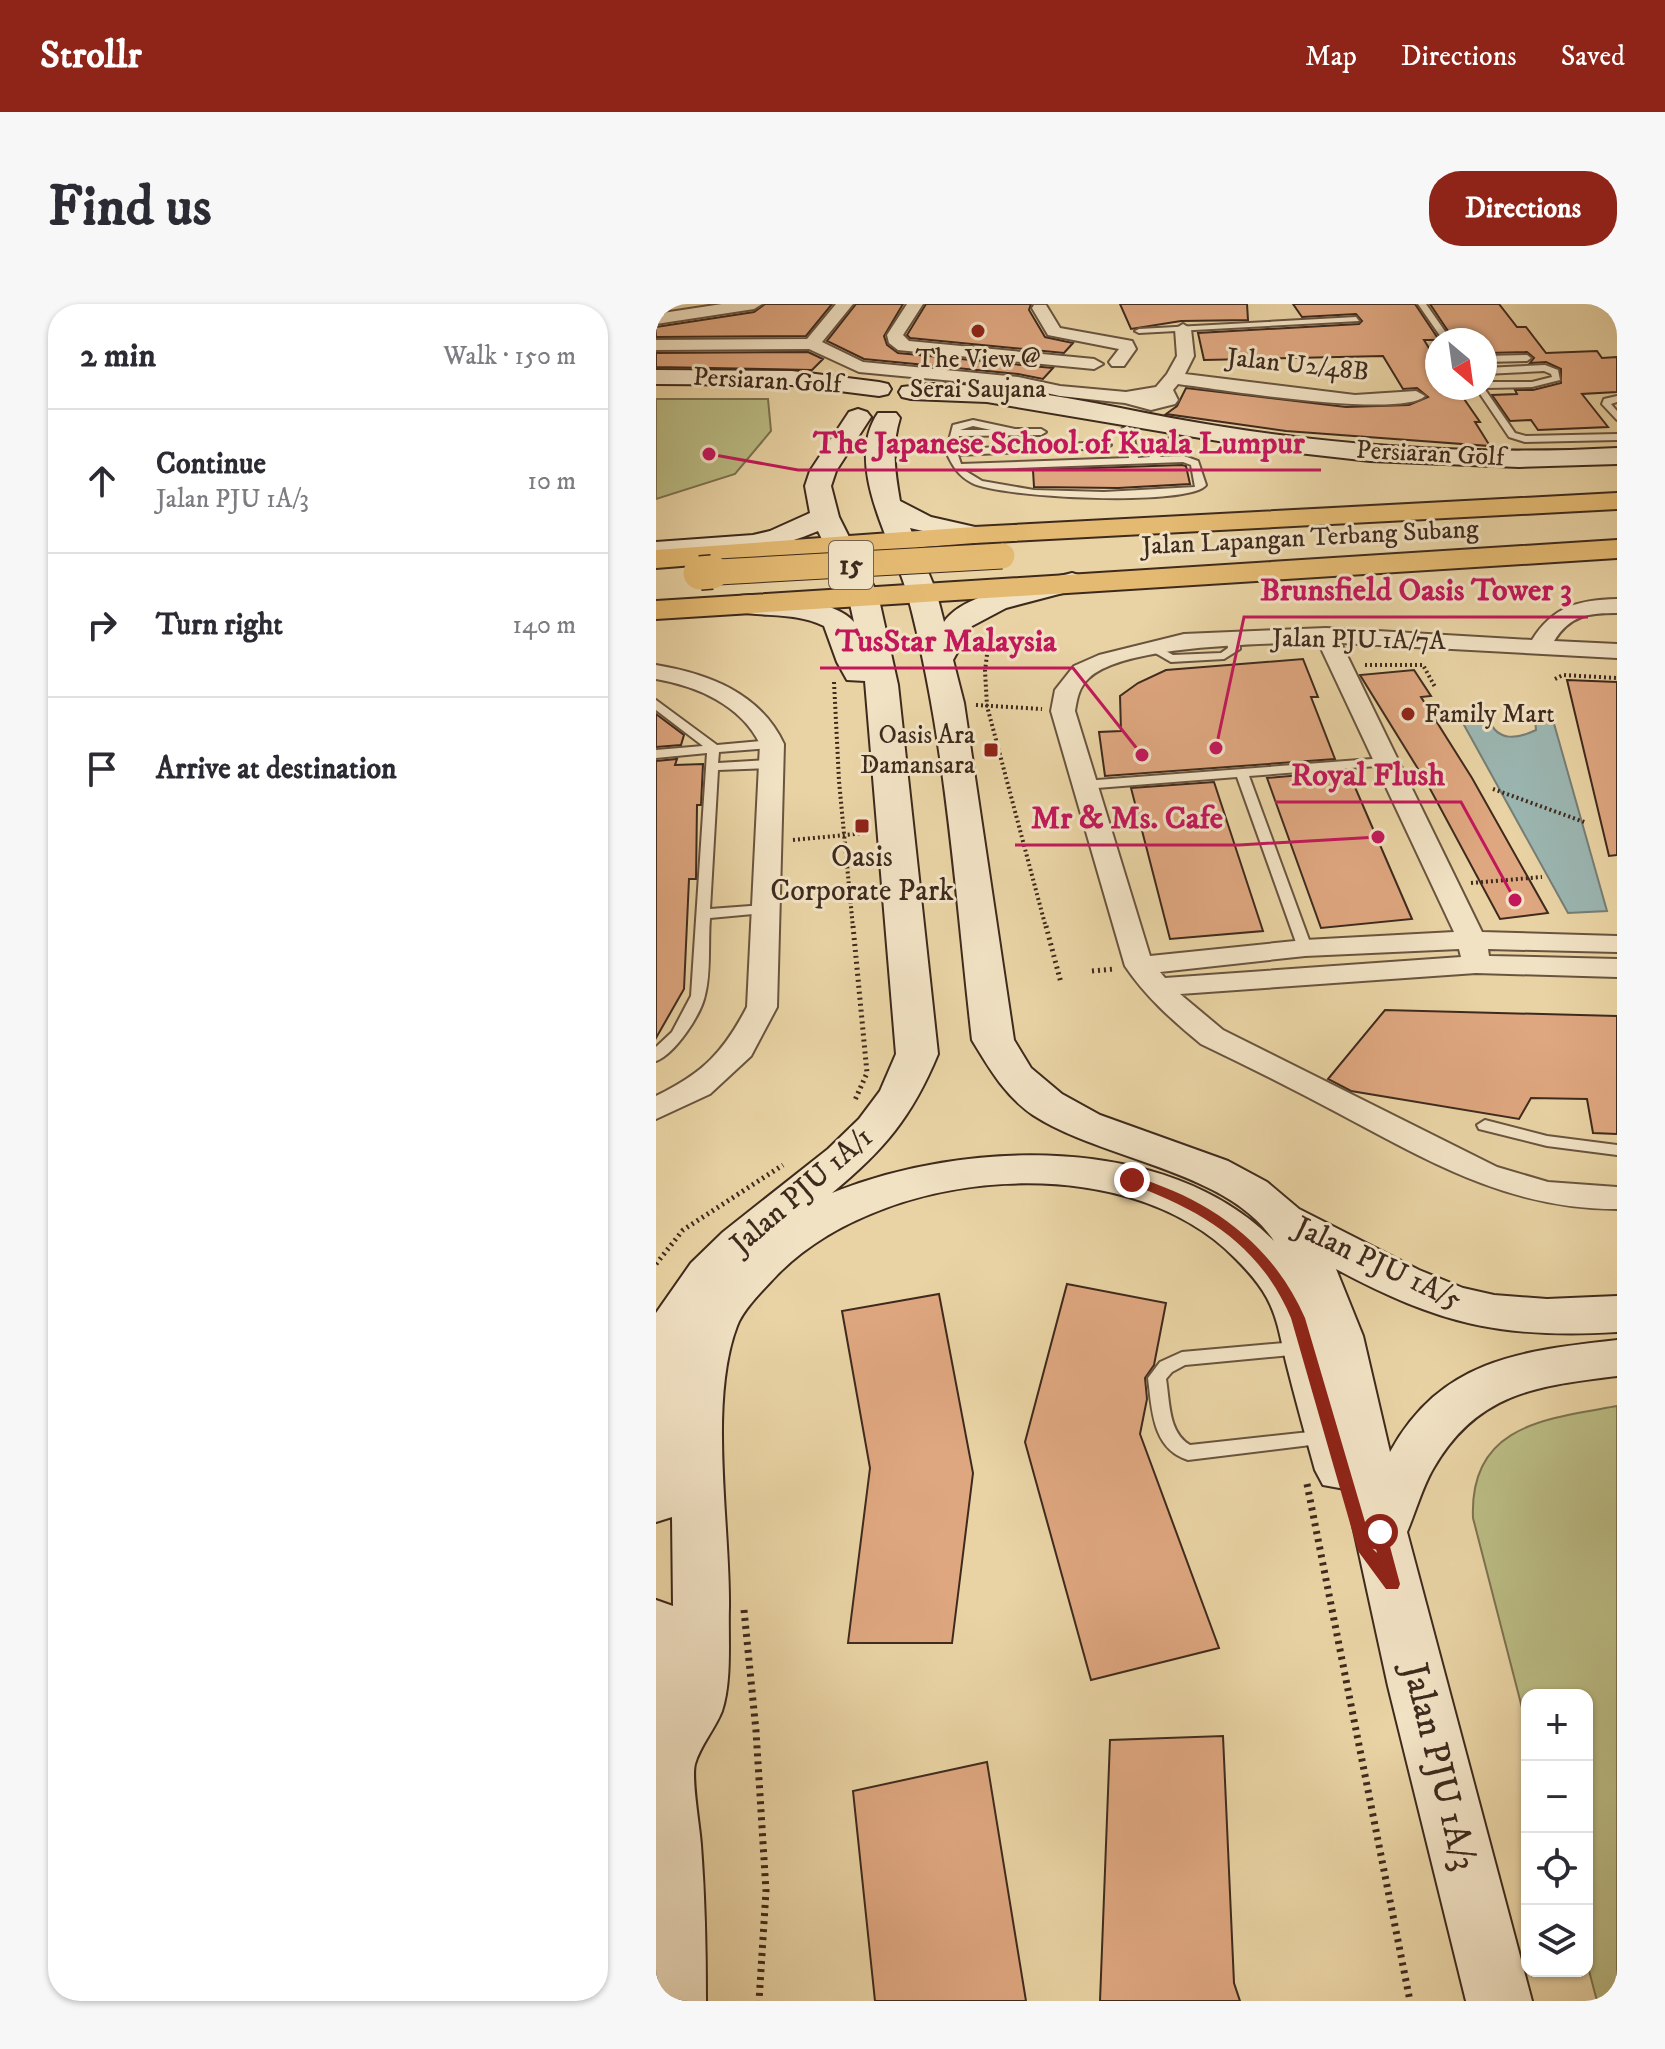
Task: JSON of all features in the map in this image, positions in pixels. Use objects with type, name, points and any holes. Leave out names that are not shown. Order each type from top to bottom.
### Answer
[{"type":"main road","name":"Persiaran Golf","points":[[656,377],[792,378],[879,389],[916,398],[988,404],[1148,403],[1236,437],[1397,459],[1498,470],[1617,467]]},
{"type":"main road","name":"Persiaran Golf","points":[[656,386],[707,385],[801,391],[850,410],[887,418]]},
{"type":"main road","points":[[850,410],[849,396],[879,389]]},
{"type":"main road","points":[[916,398],[910,413],[887,418],[881,438],[881,467],[887,505],[921,591],[937,661],[967,704],[993,1040],[1001,1059],[1034,1096],[1072,1118],[1226,1179],[1283,1220],[1318,1277],[1337,1321],[1386,1558]]},
{"type":"main road","name":"Persiaran Golf","points":[[1148,403],[1174,438],[1270,452],[1397,459],[1617,456]]},
{"type":"main road","name":"Jalan PJU 1A/1","points":[[656,1501],[668,1324],[726,1257],[764,1222],[849,1156],[874,1130],[908,1083],[917,1054],[882,685],[863,595],[825,517],[818,486],[850,410]]},
{"type":"main road","points":[[656,610],[921,591],[1013,561],[1617,501]]},
{"type":"main road","points":[[887,505],[922,523],[974,535],[1013,561],[1072,582]]},
{"type":"main road","points":[[656,551],[778,538],[825,517]]},
{"type":"main road","name":"Jalan Lapangan Terbang Subang","points":[[1013,561],[1617,519]]},
{"type":"main road","name":"Jalan Lapangan Terbang Subang","points":[[1013,561],[1617,534]]},
{"type":"main road","points":[[656,559],[974,535]]},
{"type":"main road","points":[[937,661],[960,620],[977,610],[995,602],[1072,582],[1617,549]]},
{"type":"main road","points":[[740,604],[789,590],[803,584],[807,576],[804,568],[787,557],[754,551]]},
{"type":"main road","name":"15","points":[[656,577],[704,581],[1013,561]]},
{"type":"main road","name":"15","points":[[656,593],[704,581]]},
{"type":"main road","points":[[740,604],[819,612],[835,617],[843,630],[855,671],[882,685]]},
{"type":"main road","points":[[665,1761],[693,1709],[702,1604],[699,1443],[705,1357],[714,1321],[749,1274],[789,1235],[835,1208],[878,1193],[958,1174],[1069,1172],[1132,1180],[1168,1193],[1214,1216],[1256,1251],[1286,1290],[1307,1348],[1315,1439],[1366,1551],[1386,1558]]},
{"type":"main road","name":"Jalan PJU 1A/5","points":[[1283,1220],[1428,1294],[1476,1309],[1528,1317],[1617,1314]]},
{"type":"main road","points":[[1386,1558],[1411,1460],[1439,1421],[1466,1396],[1508,1378],[1570,1363],[1617,1358]]},
{"type":"main road","name":"Jalan PJU 1A/3","points":[[1386,1558],[1499,2001]]},
{"type":"main road","points":[[656,1624],[674,1904],[673,2001]]},
{"type":"street","points":[[656,319],[754,304]]},
{"type":"street","points":[[656,345],[747,342],[812,344],[845,304]]},
{"type":"street","points":[[915,304],[895,335],[895,339],[904,346],[1117,368],[1148,403],[1182,368],[1188,342],[1183,329]]},
{"type":"street","points":[[1040,308],[1054,331],[1126,345],[1128,349],[1117,368]]},
{"type":"street","name":"Jalan U2/48B","points":[[812,344],[859,367],[1018,382],[1148,403],[1355,400],[1416,396]]},
{"type":"street","points":[[1540,645],[1555,619],[1576,610],[1617,606]]},
{"type":"street","points":[[1326,635],[1474,952]]},
{"type":"street","name":"Jalan PJU 1A/7A","points":[[1063,711],[1067,690],[1082,671],[1151,647],[1326,635],[1617,651]]},
{"type":"street","points":[[656,672],[680,675],[710,686],[746,709],[771,754],[762,1007],[740,1049],[699,1087],[656,1109]]},
{"type":"street","points":[[1063,711],[1147,977],[1182,1014],[1212,1037],[1485,1176],[1536,1192],[1590,1199],[1617,1198]]},
{"type":"street","points":[[1147,977],[1617,944]]},
{"type":"street","points":[[1147,977],[1305,948],[1474,952],[1617,968]]},
{"type":"lane","points":[[1422,304],[1439,328]]},
{"type":"lane","points":[[1139,331],[1356,319]]},
{"type":"lane","points":[[1497,359],[1527,358]]},
{"type":"lane","points":[[1497,370],[1545,368],[1555,372],[1557,378],[1553,381],[1497,385]]},
{"type":"lane","points":[[1617,399],[1606,404],[1617,417]]},
{"type":"lane","points":[[1491,400],[1512,435],[1525,439],[1617,437]]},
{"type":"lane","points":[[1134,461],[1132,439],[1148,403]]},
{"type":"lane","points":[[957,467],[1184,459],[1194,462],[1200,487],[1187,492],[1047,495],[978,483],[957,467],[951,452],[956,429],[973,423],[1015,432],[1041,432]]},
{"type":"lane","points":[[1156,460],[1152,447],[1174,438]]},
{"type":"lane","points":[[951,452],[1106,445]]},
{"type":"lane","points":[[1049,448],[1052,464]]},
{"type":"lane","points":[[656,704],[713,748]]},
{"type":"lane","points":[[656,754],[713,748],[771,754]]},
{"type":"lane","points":[[656,1056],[678,1034],[698,996],[713,748]]},
{"type":"lane","points":[[711,767],[771,754]]},
{"type":"lane","points":[[1084,785],[1385,762]]},
{"type":"lane","points":[[1242,773],[1305,948]]},
{"type":"lane","points":[[703,914],[765,909]]},
{"type":"lane","points":[[1485,1125],[1547,1141],[1617,1150]]},
{"type":"lane","points":[[1307,1348],[1182,1359],[1166,1367],[1157,1378],[1166,1434],[1173,1447],[1188,1453],[1315,1439]]},
{"type":"path","points":[[977,610],[987,614],[991,620],[985,671],[967,704],[1061,983]]},
{"type":"path","points":[[1340,668],[1382,662],[1423,665],[1435,687]]},
{"type":"path","points":[[833,673],[844,835],[867,1073],[850,1112]]},
{"type":"path","points":[[1555,679],[1563,675],[1617,678]]},
{"type":"path","points":[[967,704],[1063,711]]},
{"type":"path","points":[[1493,789],[1587,823]]},
{"type":"path","points":[[768,843],[895,830]]},
{"type":"path","points":[[1445,885],[1542,877]]},
{"type":"path","points":[[656,1264],[683,1230],[791,1161]]},
{"type":"path","points":[[1315,1439],[1410,2001]]},
{"type":"path","points":[[743,1596],[756,1731],[766,1891],[759,2001]]},
{"type":"green space","points":[[656,399],[768,399],[771,431],[735,474],[656,499]]},
{"type":"green space","points":[[1617,1406],[1617,2001],[1597,2001],[1591,1977],[1593,1689],[1521,1689],[1521,1704],[1473,1518],[1475,1487],[1484,1463],[1498,1445],[1516,1432],[1564,1416]]},
{"type":"water","points":[[1551,713],[1607,911],[1568,913],[1459,716],[1489,720],[1497,732],[1515,737],[1536,730],[1535,719]]},
{"type":"building","points":[[765,304],[832,304],[806,336],[656,337],[656,327],[754,312]]},
{"type":"building","points":[[856,304],[903,304],[884,336],[887,345],[898,353],[1053,368],[1043,379],[864,359],[827,341]]},
{"type":"building","name":"The View @ Serai Saujana","points":[[926,304],[1031,304],[1029,310],[1045,337],[1073,343],[1064,353],[910,338],[907,335]]},
{"type":"building","points":[[1120,304],[1247,304],[1248,320],[1181,321],[1131,329]]},
{"type":"building","points":[[1293,304],[1415,304],[1431,328],[1425,328],[1425,395],[1417,388],[1403,389],[1383,356],[1204,360],[1198,333],[1359,324],[1362,321],[1356,314],[1302,317]]},
{"type":"building","points":[[1430,304],[1499,304],[1517,327],[1526,327],[1546,353],[1597,351],[1602,358],[1617,357],[1617,392],[1582,394],[1608,427],[1538,430],[1531,420],[1510,421],[1495,400],[1497,395],[1517,394],[1515,390],[1533,390],[1561,383],[1561,369],[1546,362],[1530,363],[1534,358],[1527,352],[1497,353],[1497,328],[1446,328]]},
{"type":"building","points":[[808,352],[823,359],[812,370],[656,367],[656,353]]},
{"type":"building","points":[[1186,388],[1346,407],[1409,405],[1425,398],[1465,400],[1480,422],[1475,422],[1490,446],[1286,431],[1166,414],[1177,406]]},
{"type":"building","points":[[1186,466],[1190,484],[1118,488],[1034,487],[1033,470]]},
{"type":"building","points":[[1303,659],[1318,697],[1311,697],[1335,759],[1105,776],[1099,732],[1121,731],[1120,696],[1138,683],[1166,670]]},
{"type":"building","points":[[1414,670],[1431,696],[1421,697],[1472,778],[1548,913],[1500,919],[1428,785],[1360,675]]},
{"type":"building","points":[[1567,680],[1617,682],[1617,855],[1609,856]]},
{"type":"building","points":[[656,714],[684,735],[681,745],[656,747]]},
{"type":"building","points":[[677,759],[675,765],[703,764],[701,805],[697,805],[696,879],[689,879],[684,989],[656,1038],[656,761]]},
{"type":"building","points":[[1348,771],[1412,919],[1321,928],[1267,778]]},
{"type":"building","points":[[1214,782],[1263,931],[1170,939],[1131,788]]},
{"type":"building","points":[[1385,1010],[1617,1016],[1617,1134],[1593,1133],[1587,1099],[1531,1098],[1519,1119],[1351,1091],[1328,1079]]},
{"type":"building","points":[[1067,1284],[1166,1303],[1154,1365],[1145,1378],[1147,1399],[1140,1434],[1219,1648],[1091,1680],[1025,1442]]},
{"type":"building","points":[[939,1294],[973,1473],[952,1643],[848,1643],[870,1468],[842,1311]]},
{"type":"building","points":[[1223,1736],[1234,1983],[1240,2001],[1100,2001],[1110,1740]]},
{"type":"building","points":[[987,1762],[1026,2001],[875,2001],[853,1791]]},
{"type":"place","name":"The View @ Serai Saujana","points":[[978,331]]},
{"type":"place","name":"The Japanese School of Kuala Lumpur","points":[[709,454]]},
{"type":"place","name":"Family Mart","points":[[1408,714]]},
{"type":"place","name":"Brunsfield Oasis Tower 3","points":[[1216,748]]},
{"type":"place","name":"Oasis Ara Damansara","points":[[991,750]]},
{"type":"place","name":"TusStar Malaysia","points":[[1142,755]]},
{"type":"place","name":"Oasis Corporate Park","points":[[862,826]]},
{"type":"place","name":"Mr & Ms. Cafe","points":[[1378,837]]},
{"type":"place","name":"Royal Flush","points":[[1515,900]]},
{"type":"route","points":[[1132,1180],[1168,1193],[1214,1216],[1256,1251],[1286,1290],[1298,1318],[1366,1551],[1377,1569],[1392,1584],[1380,1532]]}]
